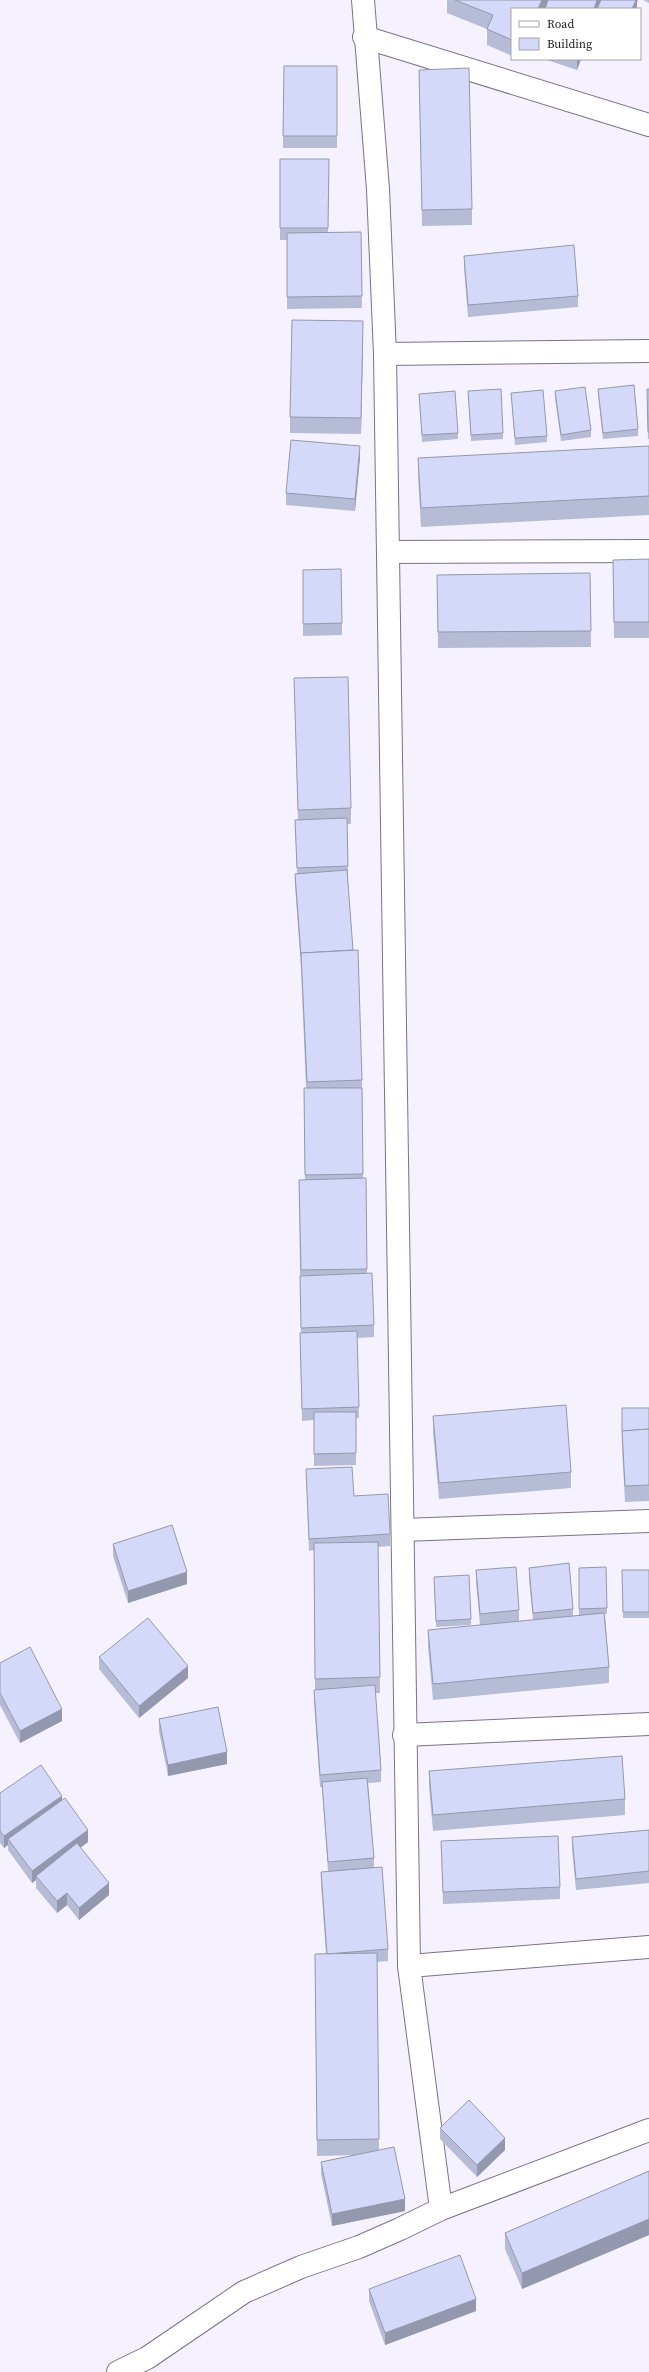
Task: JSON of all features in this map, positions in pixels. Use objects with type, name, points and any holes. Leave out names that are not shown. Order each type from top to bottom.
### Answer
[{"type":"street","points":[[363,0],[364,36],[378,188],[385,354],[403,1530],[404,1735],[409,1966],[441,2209]]},
{"type":"street","points":[[364,36],[649,125]]},
{"type":"street","points":[[385,354],[649,351]]},
{"type":"street","points":[[388,552],[649,551]]},
{"type":"street","points":[[403,1530],[649,1521]]},
{"type":"street","points":[[404,1735],[649,1724]]},
{"type":"street","points":[[409,1966],[649,1948]]},
{"type":"street","points":[[118,2372],[148,2358],[244,2292],[301,2267],[386,2235],[441,2209],[649,2130]]},
{"type":"building","points":[[455,0],[542,0],[538,8],[511,8],[511,40],[487,29],[493,15]]},
{"type":"building","points":[[548,0],[597,0],[594,8],[545,8]]},
{"type":"building","points":[[601,0],[636,0],[632,8],[597,8]]},
{"type":"building","points":[[284,66],[337,66],[337,136],[283,136]]},
{"type":"building","points":[[469,68],[472,209],[422,210],[419,70]]},
{"type":"building","points":[[280,159],[329,159],[328,228],[280,228]]},
{"type":"building","points":[[361,232],[362,296],[287,297],[287,233]]},
{"type":"building","points":[[574,245],[578,296],[468,305],[464,256]]},
{"type":"building","points":[[292,320],[363,321],[361,418],[290,417]]},
{"type":"building","points":[[634,385],[638,429],[603,433],[598,389]]},
{"type":"building","points":[[585,387],[591,430],[561,435],[555,391]]},
{"type":"building","points":[[501,389],[503,433],[471,435],[468,391]]},
{"type":"building","points":[[647,389],[649,389],[649,432],[648,432]]},
{"type":"building","points":[[543,390],[547,436],[515,438],[511,393]]},
{"type":"building","points":[[455,391],[458,433],[422,435],[419,394]]},
{"type":"building","points":[[291,440],[360,446],[355,499],[286,493]]},
{"type":"building","points":[[649,446],[649,496],[421,508],[418,458]]},
{"type":"building","points":[[649,559],[649,622],[614,622],[613,560]]},
{"type":"building","points":[[341,569],[342,623],[303,624],[303,570]]},
{"type":"building","points":[[590,573],[591,631],[438,632],[437,575]]},
{"type":"building","points":[[348,677],[351,808],[298,810],[294,678]]},
{"type":"building","points":[[347,818],[348,866],[297,868],[295,820]]},
{"type":"building","points":[[347,870],[353,950],[301,953],[301,956],[295,874]]},
{"type":"building","points":[[358,950],[362,1080],[307,1082],[301,953]]},
{"type":"building","points":[[304,1088],[362,1088],[363,1174],[305,1175]]},
{"type":"building","points":[[366,1178],[367,1269],[301,1270],[299,1180]]},
{"type":"building","points":[[372,1273],[374,1325],[301,1328],[300,1276]]},
{"type":"building","points":[[357,1331],[359,1407],[302,1409],[300,1333]]},
{"type":"building","points":[[566,1405],[571,1472],[439,1483],[433,1416]]},
{"type":"building","points":[[622,1408],[649,1408],[649,1429],[622,1431]]},
{"type":"building","points":[[314,1412],[356,1412],[356,1453],[314,1454]]},
{"type":"building","points":[[649,1429],[649,1485],[625,1486],[622,1431]]},
{"type":"building","points":[[352,1467],[354,1496],[388,1494],[390,1534],[309,1539],[306,1469]]},
{"type":"building","points":[[172,1525],[187,1572],[128,1591],[113,1544]]},
{"type":"building","points":[[378,1542],[380,1677],[315,1679],[314,1543]]},
{"type":"building","points":[[569,1563],[573,1609],[533,1613],[529,1568]]},
{"type":"building","points":[[516,1567],[519,1610],[480,1614],[476,1570]]},
{"type":"building","points":[[606,1567],[607,1608],[579,1609],[579,1568]]},
{"type":"building","points":[[622,1570],[649,1570],[649,1612],[623,1612]]},
{"type":"building","points":[[469,1575],[471,1619],[436,1621],[434,1577]]},
{"type":"building","points":[[604,1613],[609,1667],[433,1684],[428,1630]]},
{"type":"building","points":[[148,1618],[188,1666],[139,1706],[99,1657]]},
{"type":"building","points":[[30,1647],[62,1709],[20,1731],[0,1693],[0,1663]]},
{"type":"building","points":[[375,1685],[381,1770],[320,1775],[314,1690]]},
{"type":"building","points":[[218,1707],[227,1752],[168,1765],[159,1719]]},
{"type":"building","points":[[622,1756],[625,1799],[433,1815],[429,1771]]},
{"type":"building","points":[[41,1765],[62,1796],[4,1836],[0,1831],[0,1793]]},
{"type":"building","points":[[367,1778],[374,1858],[328,1862],[322,1782]]},
{"type":"building","points":[[65,1798],[88,1830],[32,1871],[8,1839]]},
{"type":"building","points":[[649,1830],[649,1871],[576,1879],[572,1837]]},
{"type":"building","points":[[558,1836],[560,1887],[443,1892],[441,1841]]},
{"type":"building","points":[[77,1843],[109,1883],[79,1908],[67,1893],[57,1901],[36,1876]]},
{"type":"building","points":[[382,1867],[388,1949],[327,1954],[321,1872]]},
{"type":"building","points":[[377,1953],[379,2139],[317,2140],[315,1954]]},
{"type":"building","points":[[469,2100],[505,2138],[477,2165],[440,2128]]},
{"type":"building","points":[[394,2147],[405,2199],[332,2214],[321,2162]]},
{"type":"building","points":[[649,2171],[649,2219],[522,2273],[505,2233]]},
{"type":"building","points":[[460,2255],[476,2299],[385,2333],[369,2289]]}]
